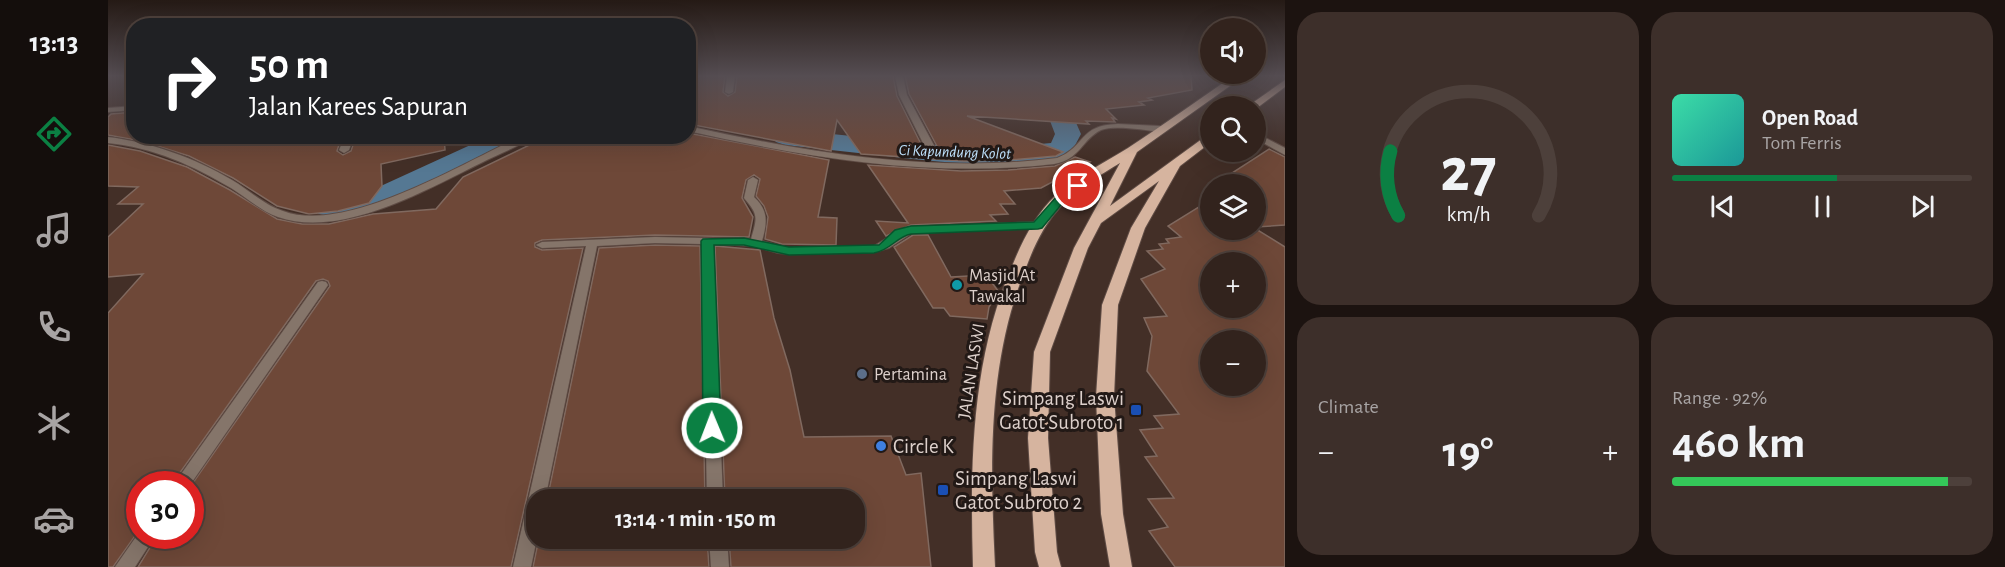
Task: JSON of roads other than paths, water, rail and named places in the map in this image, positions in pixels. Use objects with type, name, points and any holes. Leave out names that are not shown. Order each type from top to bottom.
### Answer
[{"type":"main road","name":"JALAN LASWI","points":[[984,567],[981,500],[983,424],[992,352],[1012,277],[1038,225],[1061,198],[1094,173],[1200,102]]},
{"type":"main road","points":[[1098,220],[1200,145]]},
{"type":"main road","points":[[1050,567],[1046,552],[1038,438],[1042,352],[1081,248],[1098,220],[1133,149]]},
{"type":"main road","points":[[1121,567],[1112,514],[1105,397],[1110,304],[1138,228],[1175,164]]},
{"type":"street","points":[[907,102],[932,151]]},
{"type":"street","points":[[108,110],[126,109]]},
{"type":"street","points":[[696,131],[805,154],[921,165],[996,167],[1061,160],[1075,152],[1084,139],[1100,128],[1160,129]]},
{"type":"street","points":[[108,140],[126,143]]},
{"type":"street","points":[[1266,141],[1283,149]]},
{"type":"street","points":[[132,144],[210,171],[283,215],[316,219],[373,208],[513,144]]},
{"type":"street","points":[[344,150],[347,144]]},
{"type":"street","points":[[753,180],[750,198],[760,206],[762,213],[756,243]]},
{"type":"street","points":[[542,245],[628,241],[707,241],[756,243],[789,251],[874,249],[883,248],[899,232],[911,230],[1009,228],[1038,225]]},
{"type":"street","points":[[707,241],[715,489]]},
{"type":"street","points":[[522,567],[592,244]]},
{"type":"street","points":[[191,471],[322,285]]},
{"type":"street","points":[[124,567],[137,549]]},
{"type":"street","points":[[719,549],[720,567]]},
{"type":"waterway","name":"Ci Kapundung Kolot","points":[[785,137],[955,155],[997,156],[1040,153],[1061,149],[1068,134],[1057,102]]},
{"type":"waterway","name":"Ci Kapundung Kolot","points":[[315,204],[327,207],[364,205],[495,144]]},
{"type":"place","name":"Masjid At Tawakal","points":[[957,285]]},
{"type":"place","name":"Pertamina","points":[[862,374]]},
{"type":"place","name":"Simpang Laswi Gatot Subroto 1","points":[[1136,410]]},
{"type":"place","name":"Circle K","points":[[881,446]]},
{"type":"place","name":"Simpang Laswi Gatot Subroto 2","points":[[943,490]]}]
